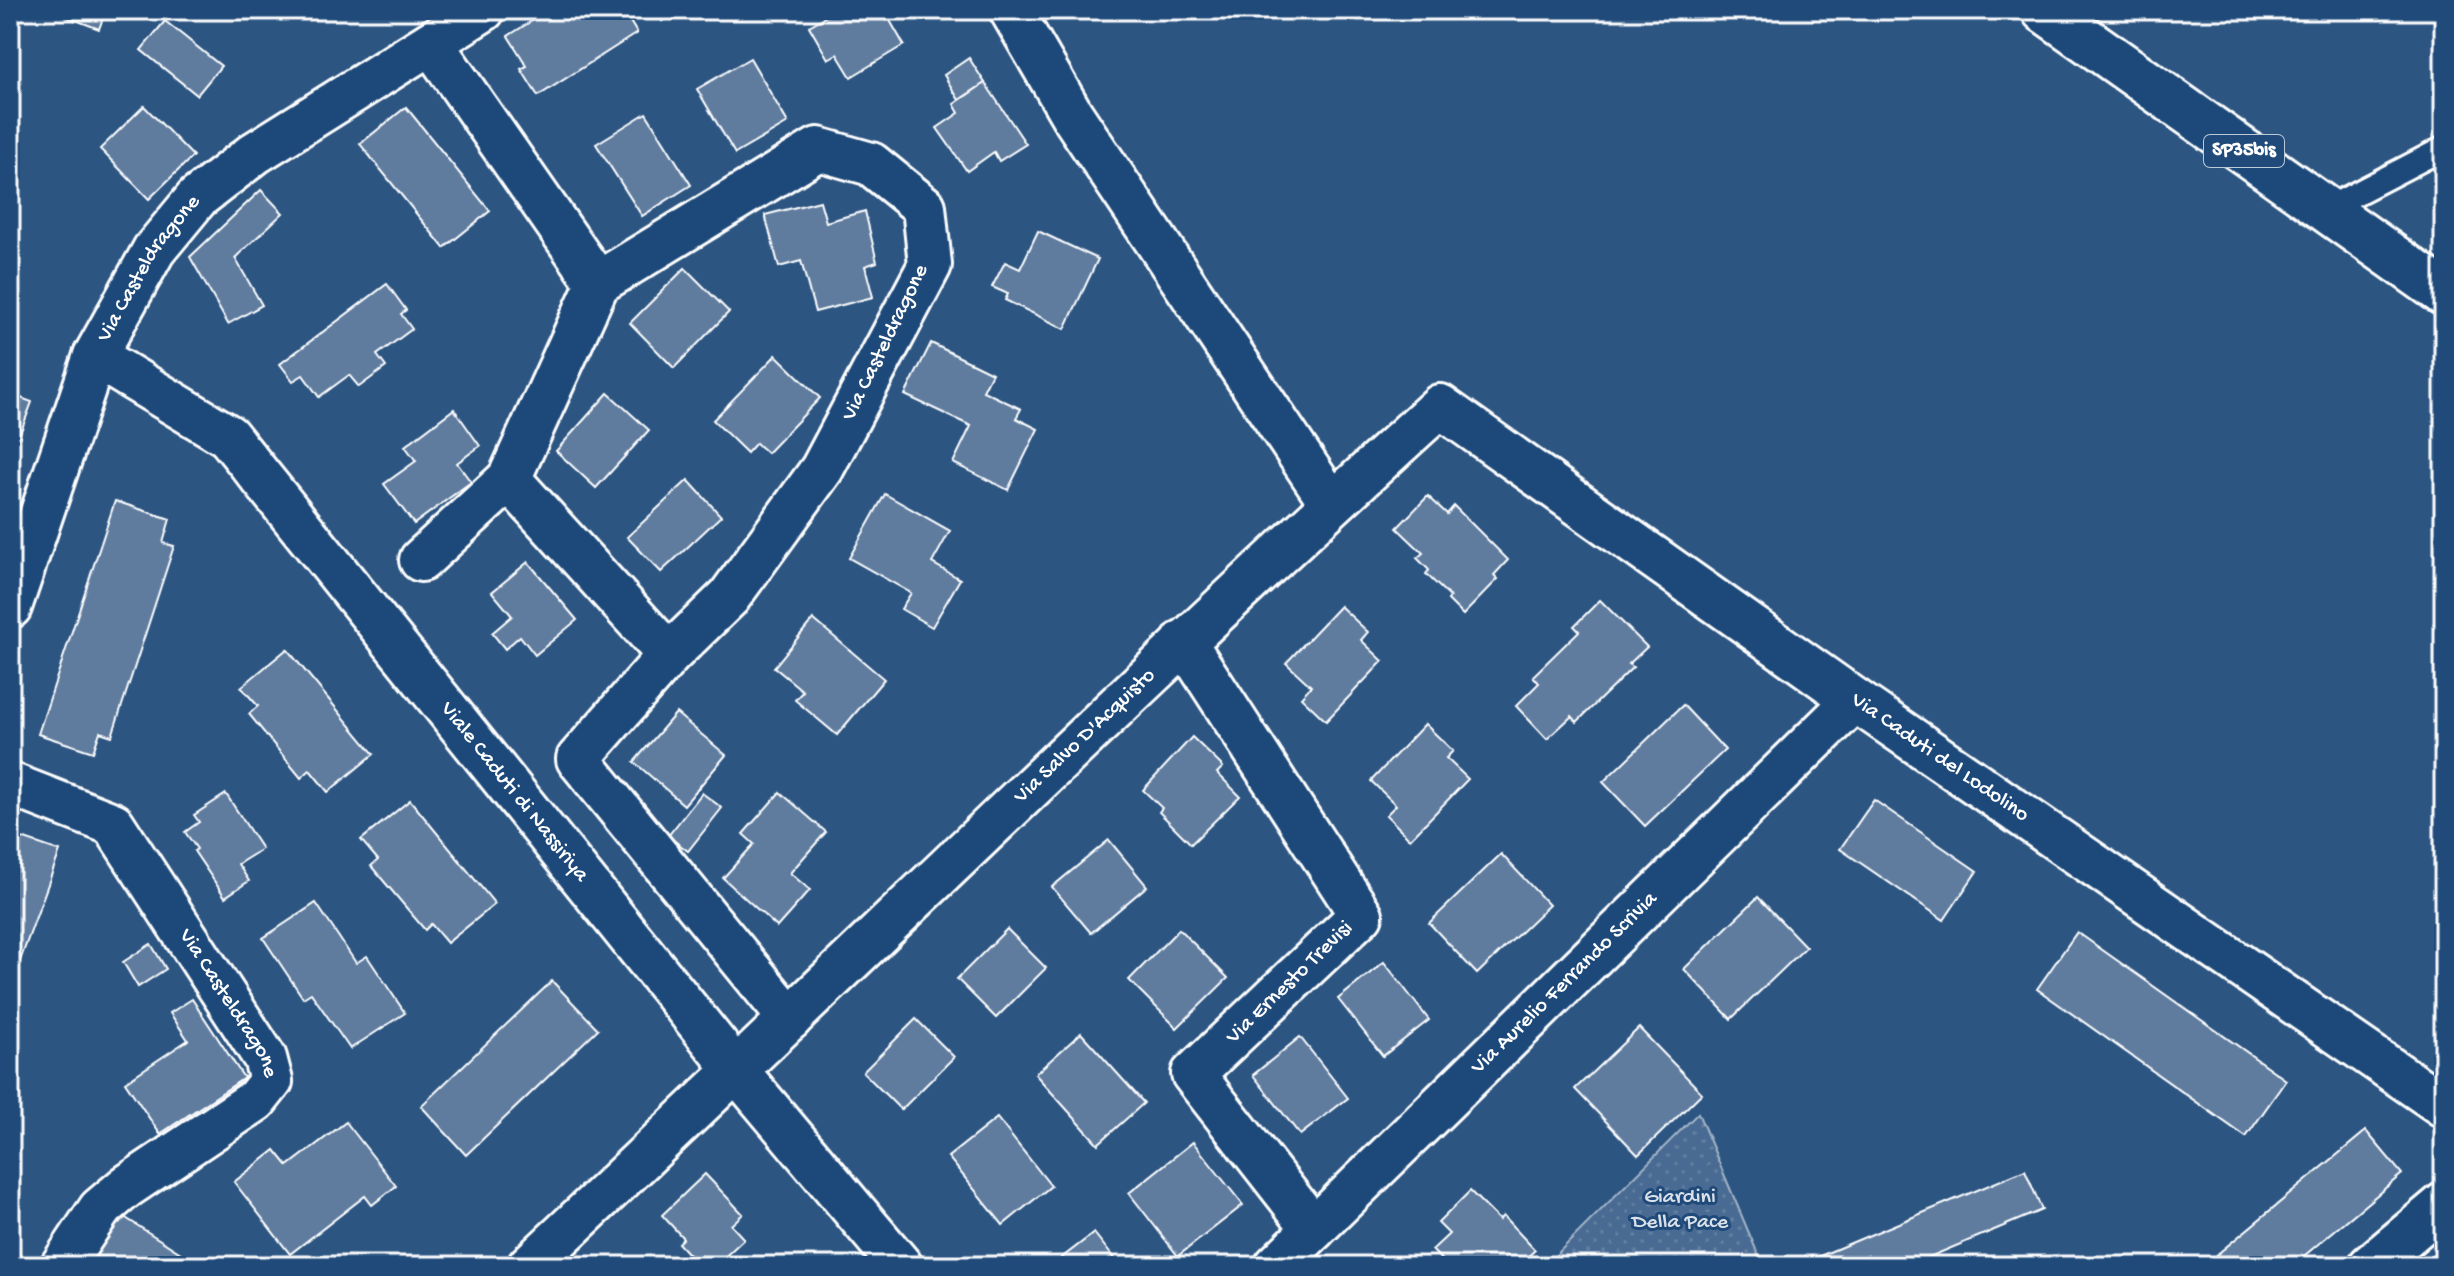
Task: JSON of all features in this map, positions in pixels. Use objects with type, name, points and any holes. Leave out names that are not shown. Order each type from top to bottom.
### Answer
[{"type":"main road","name":"SP35bis","points":[[2044,10],[2444,293]]},
{"type":"street","name":"Via Casteldragone","points":[[10,607],[95,356],[154,250],[197,198],[255,153],[483,10]]},
{"type":"street","points":[[1011,10],[1072,115],[1332,504]]},
{"type":"street","points":[[421,560],[509,479],[598,283],[431,43]]},
{"type":"street","name":"Via Casteldragone","points":[[598,283],[818,149],[871,164],[924,207],[930,265],[822,469],[729,597],[669,655],[578,759],[790,1019]]},
{"type":"street","name":"Viale Caduti di Nassiriya","points":[[95,356],[228,436],[737,1071],[901,1266]]},
{"type":"street","name":"Via Salvo D'Acquisto","points":[[529,1266],[737,1071],[1184,641],[1440,406]]},
{"type":"street","name":"Via Caduti del Lodolino","points":[[1440,406],[1855,700],[2444,1106]]},
{"type":"street","points":[[509,479],[669,655]]},
{"type":"street","name":"Via Ernesto Trevisi","points":[[1184,641],[1361,915],[1193,1074],[1314,1229]]},
{"type":"street","name":"Via Aurelio Ferrando Scrivia","points":[[1276,1266],[1855,700]]},
{"type":"street","name":"Via Casteldragone","points":[[10,784],[113,824],[265,1058],[271,1081],[256,1100],[126,1187],[100,1209],[62,1266]]},
{"type":"street","points":[[2370,1266],[2444,1204]]},
{"type":"lane","points":[[2326,209],[2444,148]]},
{"type":"green space","name":"Giardini Della Pace","points":[[1698,1113],[1763,1266],[1545,1266]]},
{"type":"building","points":[[49,10],[106,10],[99,29]]},
{"type":"building","points":[[549,10],[623,10],[637,33],[538,96],[521,69],[527,66],[508,36]]},
{"type":"building","points":[[655,10],[679,10],[662,21]]},
{"type":"building","points":[[837,10],[884,10],[904,45],[851,77],[837,54],[828,59],[809,26]]},
{"type":"building","points":[[165,21],[221,66],[197,95],[141,50]]},
{"type":"building","points":[[750,58],[788,123],[735,154],[697,89]]},
{"type":"building","points":[[969,58],[985,83],[959,100],[944,75]]},
{"type":"building","points":[[985,83],[1026,144],[999,161],[994,152],[967,171],[937,128],[959,113],[954,104]]},
{"type":"building","points":[[144,106],[193,156],[149,199],[100,149]]},
{"type":"building","points":[[406,107],[490,211],[444,248],[360,144]]},
{"type":"building","points":[[646,113],[691,185],[642,216],[596,144]]},
{"type":"building","points":[[261,190],[283,213],[235,258],[262,305],[228,324],[190,257]]},
{"type":"building","points":[[820,201],[826,222],[865,211],[877,262],[865,266],[873,297],[815,312],[801,261],[779,267],[765,215]]},
{"type":"building","points":[[1038,231],[1098,259],[1065,329],[1005,300],[1008,294],[992,287],[1005,262],[1020,269]]},
{"type":"building","points":[[685,268],[729,312],[674,368],[630,323]]},
{"type":"building","points":[[387,284],[406,310],[401,314],[412,329],[377,355],[386,367],[359,387],[349,375],[319,397],[303,375],[293,381],[280,364]]},
{"type":"building","points":[[931,343],[992,373],[983,391],[1021,409],[1016,418],[1038,429],[1008,490],[953,463],[971,426],[905,395]]},
{"type":"building","points":[[776,355],[820,398],[767,453],[756,443],[747,453],[713,420]]},
{"type":"building","points":[[10,367],[20,371],[10,394]]},
{"type":"building","points":[[608,393],[649,430],[596,488],[556,451]]},
{"type":"building","points":[[10,394],[32,402],[15,447],[10,445]]},
{"type":"building","points":[[454,409],[480,446],[457,463],[471,482],[414,524],[384,484],[416,461],[405,446]]},
{"type":"building","points":[[688,480],[721,516],[661,572],[627,537]]},
{"type":"building","points":[[885,494],[950,531],[932,563],[960,579],[932,627],[901,609],[911,593],[849,558]]},
{"type":"building","points":[[1428,496],[1447,514],[1454,506],[1508,560],[1494,575],[1498,579],[1463,615],[1448,600],[1450,597],[1426,574],[1429,570],[1417,558],[1423,553],[1397,528]]},
{"type":"building","points":[[115,501],[170,519],[163,543],[174,546],[112,736],[100,732],[93,752],[38,734]]},
{"type":"building","points":[[528,562],[577,620],[535,655],[520,636],[505,649],[492,633],[512,616],[492,592]]},
{"type":"building","points":[[1600,600],[1647,647],[1629,664],[1633,667],[1577,722],[1572,716],[1547,739],[1516,706],[1539,683],[1533,676],[1579,631],[1574,626]]},
{"type":"building","points":[[1340,606],[1368,632],[1361,640],[1383,661],[1326,721],[1301,697],[1311,686],[1286,663]]},
{"type":"building","points":[[813,619],[884,679],[837,735],[795,700],[803,691],[774,667]]},
{"type":"building","points":[[287,649],[374,754],[328,792],[310,770],[301,778],[249,714],[258,706],[241,687]]},
{"type":"building","points":[[1683,705],[1725,750],[1645,826],[1603,782]]},
{"type":"building","points":[[676,713],[726,755],[684,805],[634,762]]},
{"type":"building","points":[[1425,724],[1453,751],[1446,758],[1468,779],[1410,839],[1386,815],[1396,805],[1371,781]]},
{"type":"building","points":[[1192,737],[1223,767],[1217,773],[1240,796],[1191,844],[1159,812],[1162,808],[1143,790]]},
{"type":"building","points":[[780,792],[826,832],[790,873],[810,890],[777,927],[723,878],[754,844],[743,834]]},
{"type":"building","points":[[702,793],[722,808],[688,851],[668,836]]},
{"type":"building","points":[[226,794],[262,849],[238,864],[249,881],[225,897],[185,832],[199,822],[194,815]]},
{"type":"building","points":[[410,800],[495,904],[447,943],[431,924],[425,930],[371,866],[378,860],[361,840]]},
{"type":"building","points":[[1874,800],[1977,871],[1944,920],[1840,849]]},
{"type":"building","points":[[10,834],[60,851],[13,980],[10,979]]},
{"type":"building","points":[[1109,840],[1147,886],[1091,933],[1052,887]]},
{"type":"building","points":[[1501,854],[1549,905],[1477,974],[1429,923]]},
{"type":"building","points":[[1758,897],[1806,947],[1731,1019],[1684,969]]},
{"type":"building","points":[[316,903],[356,963],[367,956],[405,1013],[350,1049],[311,993],[303,998],[263,938]]},
{"type":"building","points":[[1007,929],[1046,968],[996,1018],[957,979]]},
{"type":"building","points":[[1179,929],[1228,978],[1177,1028],[1129,980]]},
{"type":"building","points":[[2077,932],[2286,1080],[2246,1137],[2037,989]]},
{"type":"building","points":[[151,944],[166,969],[138,987],[123,962]]},
{"type":"building","points":[[1384,962],[1429,1020],[1383,1056],[1338,999]]},
{"type":"building","points":[[552,981],[598,1029],[466,1155],[421,1106]]},
{"type":"building","points":[[192,999],[244,1078],[160,1134],[125,1082],[188,1040],[170,1013]]},
{"type":"building","points":[[916,1019],[954,1057],[901,1110],[863,1072]]},
{"type":"building","points":[[1639,1028],[1702,1093],[1638,1155],[1575,1089]]},
{"type":"building","points":[[1081,1033],[1144,1103],[1098,1144],[1035,1074]]},
{"type":"building","points":[[1300,1037],[1348,1098],[1300,1135],[1253,1075]]},
{"type":"building","points":[[997,1118],[1051,1186],[1003,1225],[948,1157]]},
{"type":"building","points":[[346,1122],[396,1186],[372,1205],[365,1196],[290,1254],[234,1182],[275,1150],[288,1166]]},
{"type":"building","points":[[2366,1131],[2402,1174],[2292,1266],[2203,1266]]},
{"type":"building","points":[[1193,1142],[1243,1205],[1178,1256],[1129,1193]]},
{"type":"building","points":[[2025,1170],[2042,1210],[1908,1266],[1796,1266]]},
{"type":"building","points":[[705,1174],[743,1214],[731,1225],[744,1239],[715,1266],[699,1266],[678,1243],[683,1238],[662,1215]]},
{"type":"building","points":[[1470,1191],[1499,1220],[1503,1216],[1535,1250],[1518,1266],[1447,1266],[1432,1250],[1449,1234],[1438,1223]]},
{"type":"building","points":[[121,1215],[201,1266],[88,1265]]},
{"type":"building","points":[[1094,1233],[1120,1266],[1051,1266]]}]
